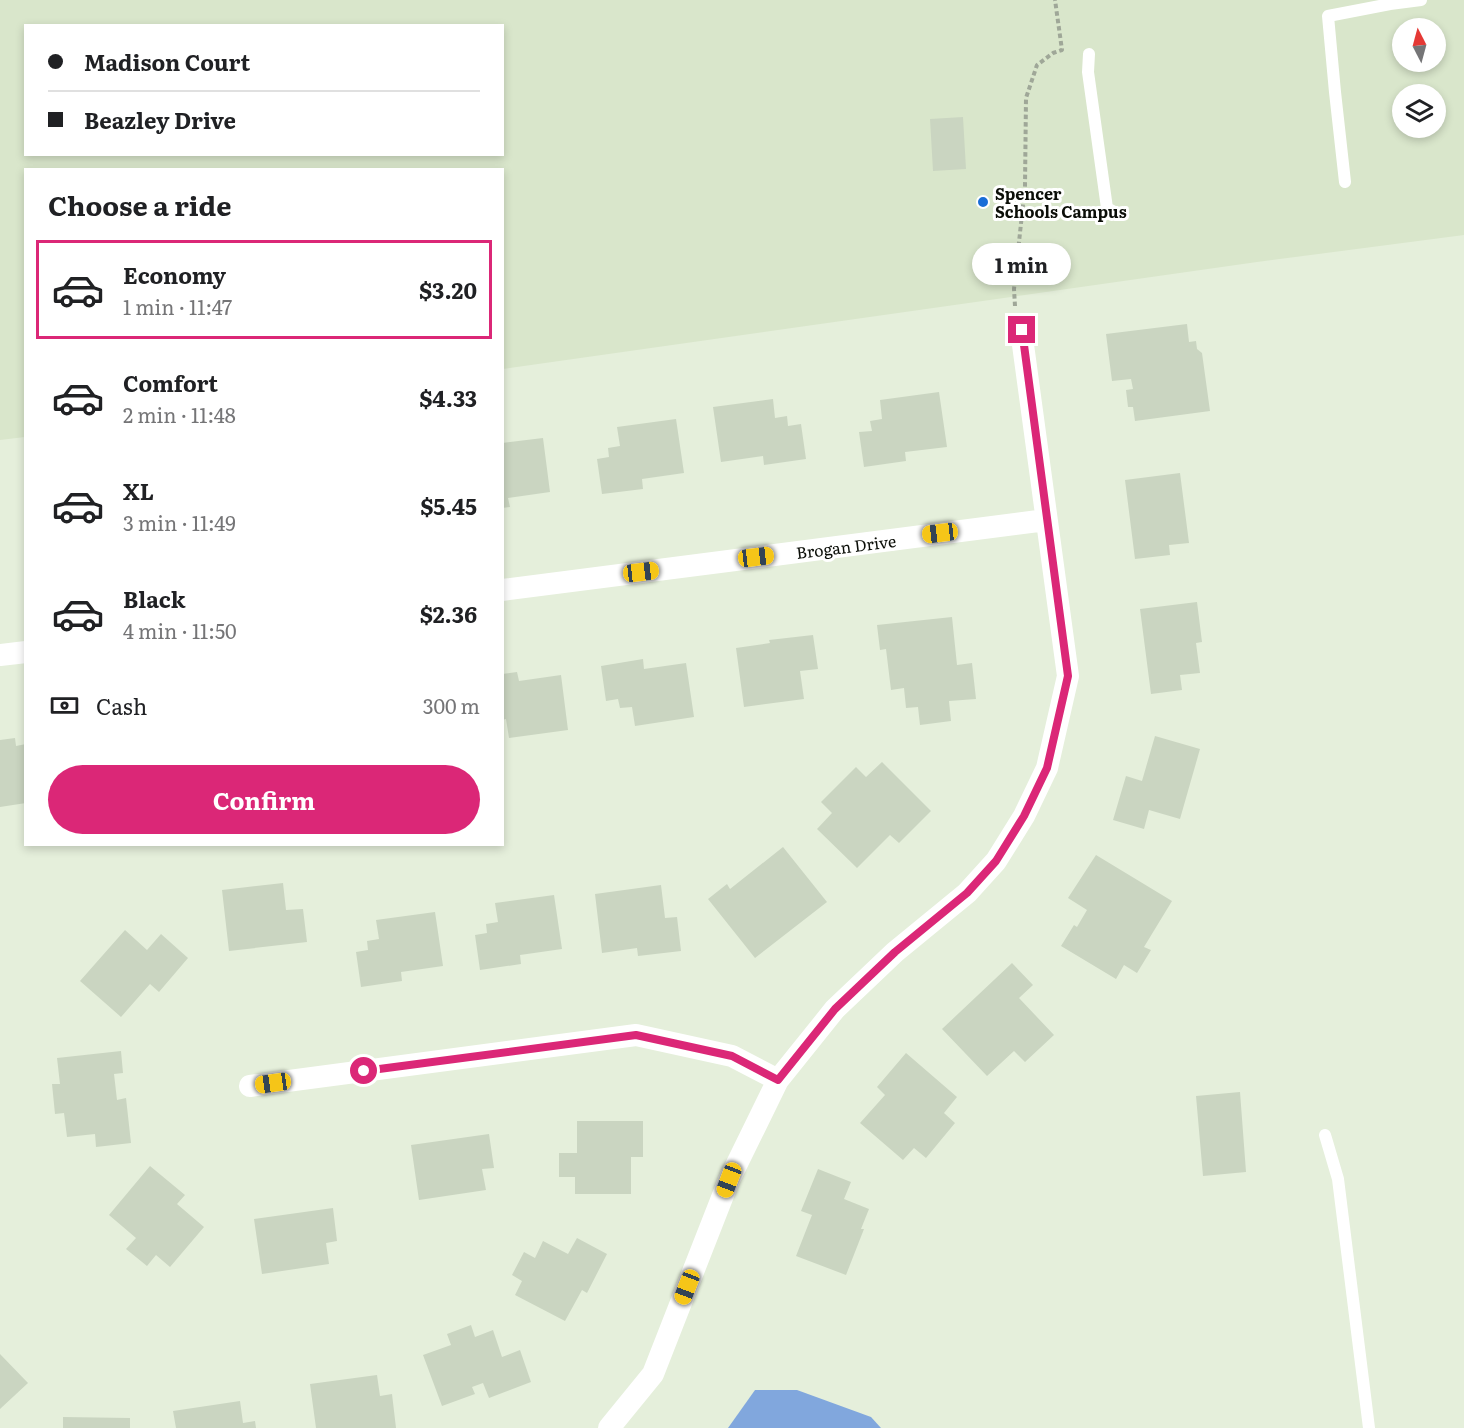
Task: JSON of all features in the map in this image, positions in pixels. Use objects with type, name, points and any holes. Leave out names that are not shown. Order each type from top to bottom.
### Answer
[{"type":"street","points":[[609,1428],[653,1374],[729,1180],[778,1080],[835,1009],[895,952],[967,893],[996,861],[1024,816],[1047,768],[1068,676],[1022,330]]},
{"type":"street","name":"Brogan Drive","points":[[504,590],[1046,520]]},
{"type":"street","points":[[0,655],[24,652]]},
{"type":"street","points":[[250,1086],[636,1035],[732,1056],[778,1080]]},
{"type":"lane","points":[[1345,182],[1328,16],[1421,0]]},
{"type":"lane","points":[[1089,54],[1088,72],[1107,208],[1118,214]]},
{"type":"lane","points":[[1325,1135],[1338,1179],[1369,1428]]},
{"type":"path","points":[[1022,330],[1015,308],[1014,289],[1026,177],[1026,98],[1037,65],[1053,53],[1062,50],[1055,0]]},
{"type":"shaded area","name":"Spencer Schools Campus","points":[[0,0],[1464,0],[1464,235],[1257,262],[504,369],[504,168],[24,168],[24,437],[0,440]]},
{"type":"water","points":[[755,1390],[797,1390],[871,1417],[881,1428],[728,1428]]},
{"type":"building","points":[[963,117],[966,169],[933,171],[930,119]]},
{"type":"building","points":[[1187,324],[1189,342],[1196,341],[1197,349],[1202,353],[1210,411],[1135,421],[1133,407],[1128,407],[1126,390],[1133,389],[1131,379],[1112,381],[1106,334]]},
{"type":"building","points":[[939,392],[947,447],[905,452],[906,461],[864,467],[859,432],[872,431],[870,421],[882,419],[880,400]]},
{"type":"building","points":[[773,399],[775,418],[787,416],[788,426],[801,424],[806,459],[764,465],[763,456],[721,462],[713,407]]},
{"type":"building","points":[[676,419],[684,473],[642,479],[643,489],[602,494],[597,459],[609,457],[608,448],[620,446],[617,427]]},
{"type":"building","points":[[543,438],[550,492],[508,498],[510,507],[504,508],[504,443]]},
{"type":"building","points":[[1180,473],[1189,543],[1169,545],[1170,555],[1135,559],[1125,480]]},
{"type":"building","points":[[1197,602],[1202,642],[1196,643],[1200,673],[1180,675],[1182,690],[1151,694],[1140,609]]},
{"type":"building","points":[[952,617],[957,665],[972,663],[976,699],[949,701],[951,721],[920,725],[918,707],[906,708],[904,688],[891,690],[886,649],[880,650],[877,625]]},
{"type":"building","points":[[813,635],[818,669],[800,671],[804,699],[744,707],[736,648],[770,643],[769,640]]},
{"type":"building","points":[[643,659],[644,669],[686,663],[694,717],[635,726],[632,707],[620,708],[618,699],[606,701],[601,666]]},
{"type":"building","points":[[517,672],[519,681],[561,675],[568,730],[509,738],[506,719],[504,720],[504,674]]},
{"type":"building","points":[[1155,736],[1200,749],[1180,819],[1149,810],[1144,829],[1113,820],[1126,776],[1142,781]]},
{"type":"building","points":[[15,738],[16,746],[24,744],[24,803],[0,807],[0,740]]},
{"type":"building","points":[[882,762],[931,811],[899,843],[890,835],[857,868],[817,829],[832,813],[821,802],[856,767],[866,777]]},
{"type":"building","points":[[783,847],[827,902],[755,958],[708,899],[727,884],[730,889]]},
{"type":"building","points":[[1096,855],[1172,901],[1144,947],[1151,950],[1137,973],[1124,965],[1116,979],[1061,946],[1074,925],[1077,927],[1087,910],[1068,898]]},
{"type":"building","points":[[283,883],[286,910],[303,909],[307,942],[229,951],[222,890]]},
{"type":"building","points":[[661,885],[665,918],[677,917],[681,951],[638,956],[637,948],[602,953],[595,894]]},
{"type":"building","points":[[554,895],[562,949],[520,955],[521,964],[480,970],[475,935],[487,933],[486,924],[498,922],[495,903]]},
{"type":"building","points":[[435,912],[443,966],[401,972],[402,981],[361,987],[356,952],[368,950],[367,941],[379,939],[376,920]]},
{"type":"building","points":[[125,930],[147,950],[161,934],[188,958],[159,992],[150,984],[121,1017],[80,981]]},
{"type":"building","points":[[1012,963],[1033,985],[1019,998],[1054,1035],[1025,1062],[1014,1051],[987,1076],[942,1029]]},
{"type":"building","points":[[121,1051],[123,1073],[114,1074],[117,1100],[126,1098],[131,1143],[96,1147],[95,1134],[67,1137],[64,1113],[55,1114],[52,1084],[60,1084],[57,1058]]},
{"type":"building","points":[[906,1053],[957,1097],[944,1113],[955,1123],[926,1158],[914,1148],[903,1160],[860,1123],[885,1095],[877,1087]]},
{"type":"building","points":[[1240,1092],[1246,1172],[1203,1176],[1196,1096]]},
{"type":"building","points":[[577,1121],[643,1121],[643,1157],[631,1157],[631,1194],[575,1194],[575,1177],[559,1177],[559,1153],[577,1153]]},
{"type":"building","points":[[489,1134],[494,1168],[482,1169],[486,1190],[419,1200],[411,1145]]},
{"type":"building","points":[[150,1166],[185,1195],[177,1204],[204,1227],[170,1267],[156,1255],[147,1266],[126,1249],[136,1238],[109,1215]]},
{"type":"building","points":[[818,1169],[851,1182],[844,1199],[869,1209],[861,1229],[864,1229],[846,1275],[796,1256],[812,1215],[801,1211]]},
{"type":"building","points":[[333,1208],[337,1241],[326,1243],[329,1264],[262,1274],[254,1219]]},
{"type":"building","points":[[577,1238],[607,1254],[587,1293],[582,1290],[565,1321],[515,1295],[522,1281],[512,1275],[524,1252],[535,1258],[543,1241],[568,1254]]},
{"type":"building","points":[[471,1325],[475,1337],[493,1330],[502,1357],[520,1350],[531,1382],[489,1398],[483,1383],[472,1387],[475,1394],[442,1406],[423,1355],[451,1345],[447,1334]]},
{"type":"building","points":[[0,1354],[28,1383],[0,1409]]},
{"type":"building","points":[[377,1375],[380,1396],[392,1394],[396,1428],[316,1428],[310,1384]]},
{"type":"building","points":[[240,1401],[243,1423],[255,1421],[256,1428],[176,1428],[173,1411]]},
{"type":"building","points":[[63,1417],[130,1418],[130,1428],[63,1428]]},
{"type":"place","name":"Spencer Schools Campus","points":[[983,202]]},
{"type":"route","points":[[364,1071],[636,1035],[732,1056],[778,1080],[835,1009],[895,952],[967,893],[996,861],[1024,816],[1047,768],[1068,676],[1022,330]]}]
